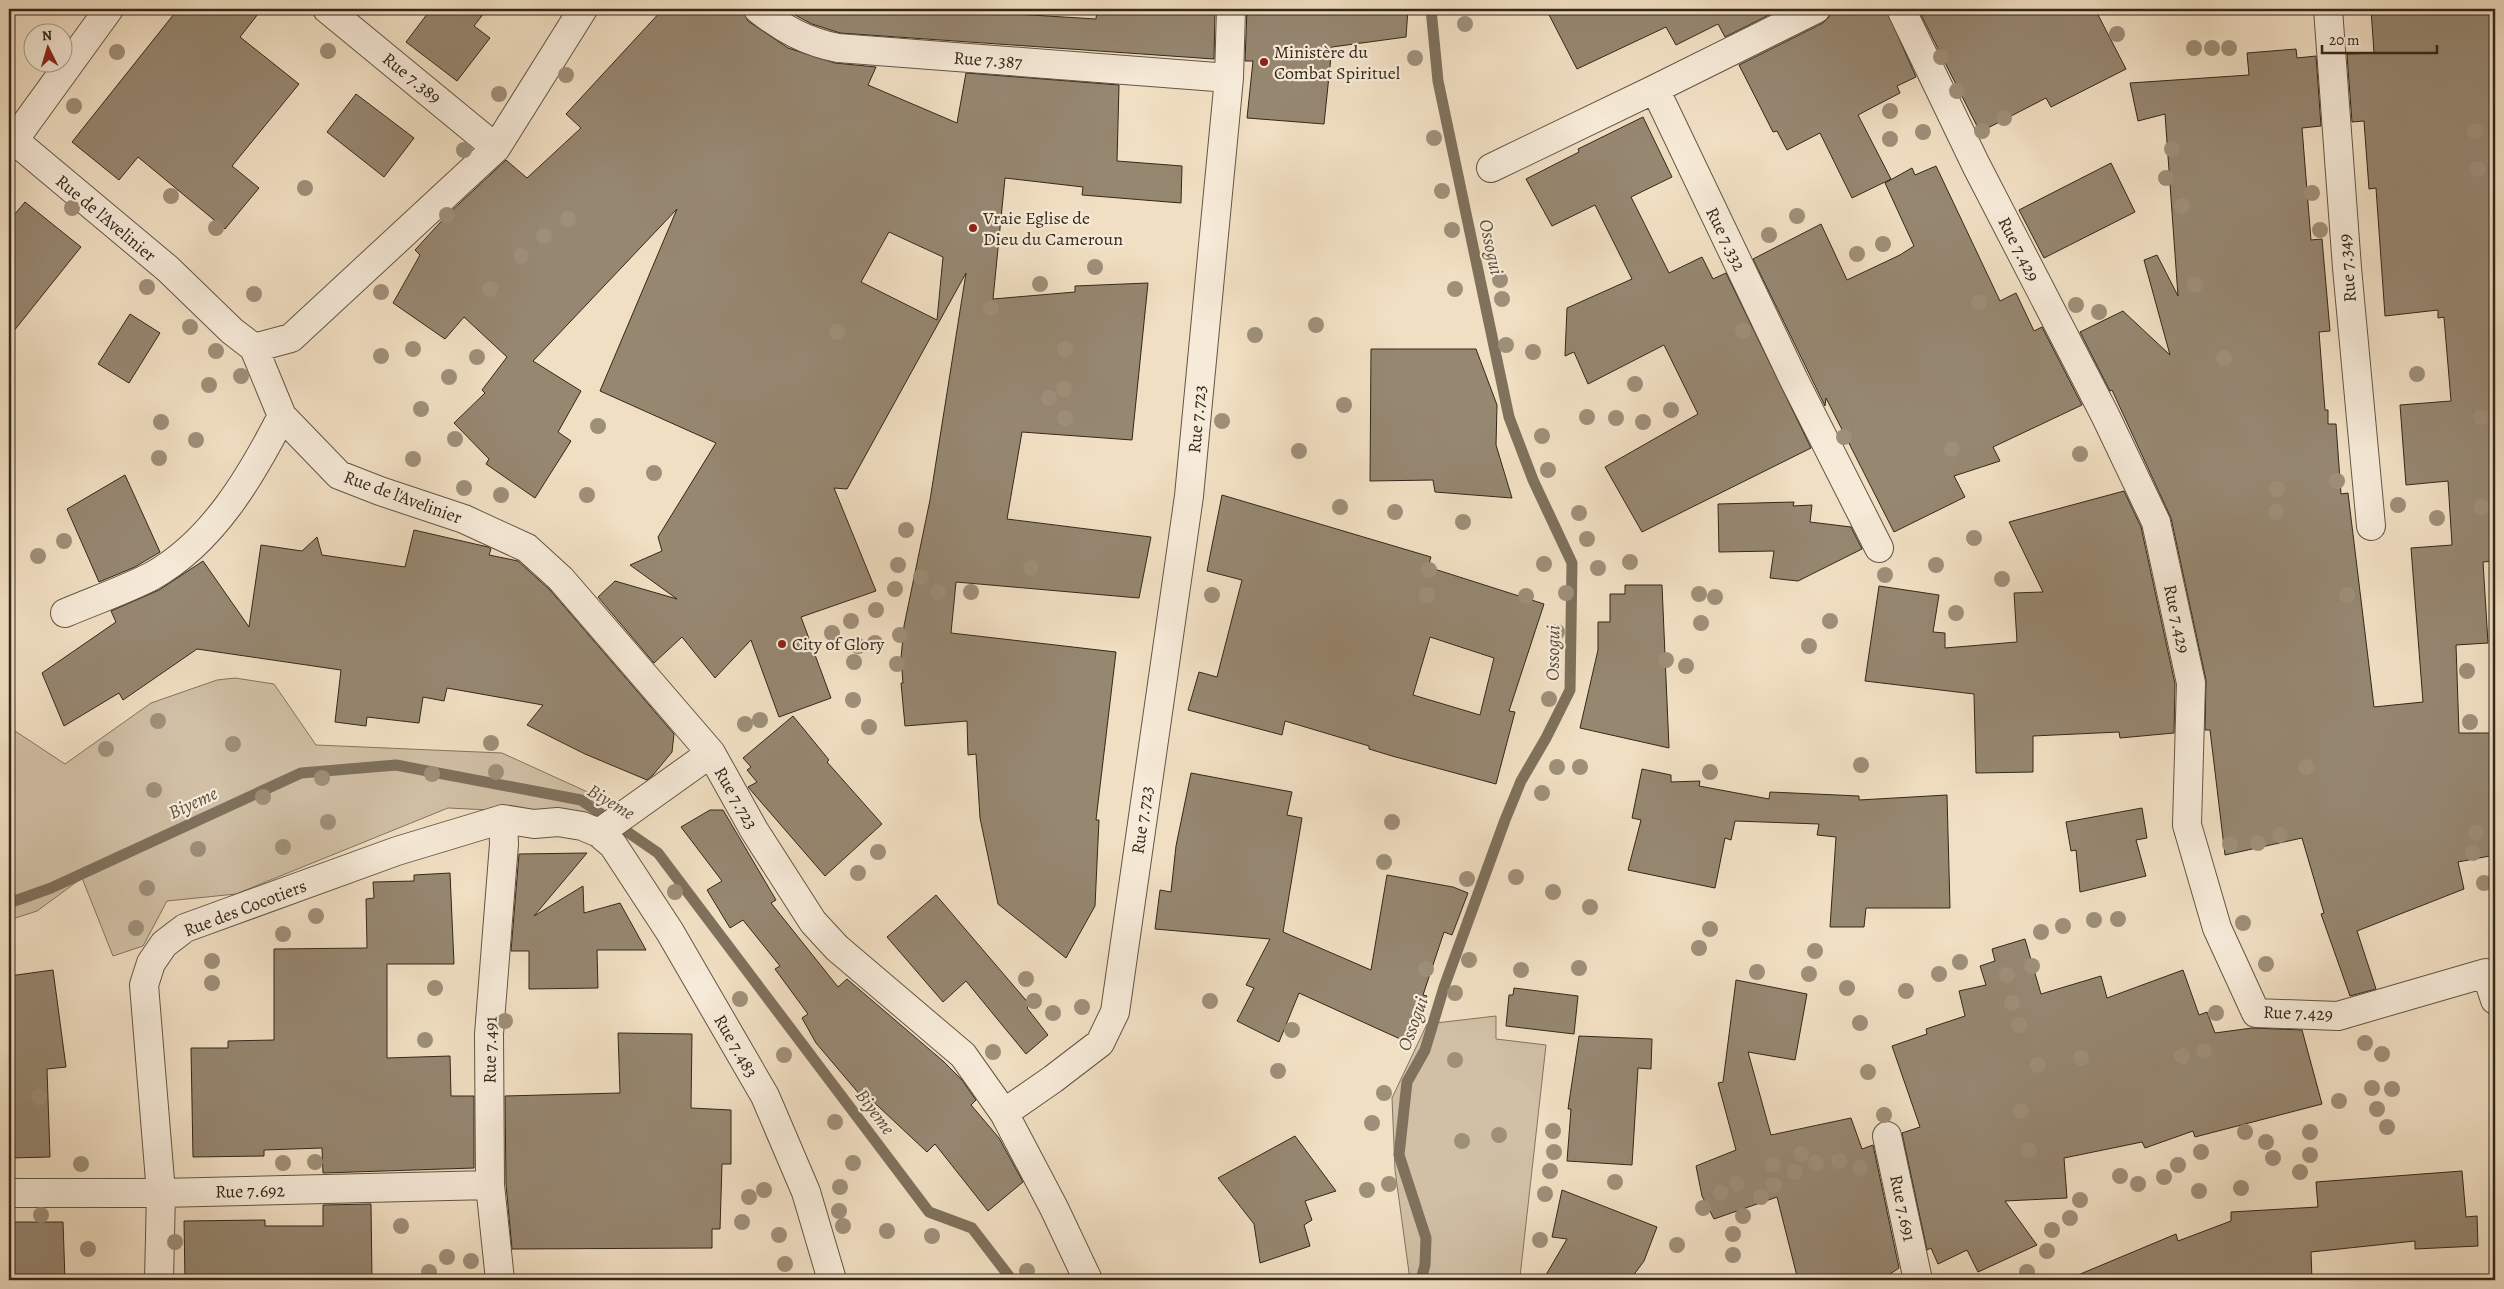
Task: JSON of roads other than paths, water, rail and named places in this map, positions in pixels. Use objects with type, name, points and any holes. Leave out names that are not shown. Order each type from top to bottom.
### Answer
[{"type":"street","points":[[10,141],[109,9]]},
{"type":"street","name":"Rue 7.389","points":[[327,9],[496,148]]},
{"type":"street","points":[[254,348],[291,338],[496,148],[583,9]]},
{"type":"street","name":"Rue 7.387","points":[[758,9],[780,26],[814,43],[838,48],[1228,78]]},
{"type":"street","name":"Rue 7.723","points":[[711,753],[754,830],[813,922],[838,948],[963,1056],[1004,1113],[1100,1043],[1116,1012],[1190,496],[1228,78],[1231,9]]},
{"type":"street","name":"Rue 7.429","points":[[1901,9],[1976,165],[2104,415],[2156,522],[2191,683],[2187,825],[2217,928],[2256,1012],[2338,1016],[2486,973],[2495,1000]]},
{"type":"street","name":"Rue 7.349","points":[[2328,9],[2347,268],[2371,526]]},
{"type":"street","points":[[1492,168],[1655,89],[1801,12]]},
{"type":"street","name":"Rue 7.332","points":[[1655,89],[1794,380],[1879,548]]},
{"type":"street","name":"Rue de l'Avelinier","points":[[10,141],[168,270],[232,332],[254,348],[282,416],[339,475],[464,519],[527,548],[561,579],[711,753]]},
{"type":"street","points":[[65,613],[152,576],[201,540],[255,469],[282,416]]},
{"type":"street","points":[[599,833],[711,753]]},
{"type":"street","name":"Rue des Cocotiers","points":[[159,1280],[161,1193],[144,985],[150,963],[164,944],[185,928],[397,851],[503,819],[534,824],[558,822],[582,826],[599,833]]},
{"type":"street","name":"Rue 7.491","points":[[500,1280],[490,1186],[489,1034],[504,844],[503,819]]},
{"type":"street","name":"Rue 7.483","points":[[599,833],[612,845],[670,932],[765,1096],[806,1192],[832,1280]]},
{"type":"street","points":[[1004,1113],[1054,1208],[1088,1280]]},
{"type":"street","name":"Rue 7.691","points":[[1887,1136],[1918,1280]]},
{"type":"street","name":"Rue 7.692","points":[[9,1192],[161,1193],[490,1186]]},
{"type":"waterway","name":"Ossogui","points":[[1421,1280],[1425,1265],[1426,1238],[1399,1155],[1407,1082],[1425,1050],[1444,987],[1521,781],[1546,738],[1570,690],[1572,563],[1533,480],[1509,417],[1438,81],[1431,9]]},
{"type":"waterway","name":"Biyeme","points":[[9,903],[51,888],[301,773],[396,765],[581,800],[658,853],[929,1212],[972,1228],[1012,1280]]},
{"type":"place","name":"Ministère du Combat Spirituel","points":[[1264,62]]},
{"type":"place","name":"Vraie Eglise de Dieu du Cameroun","points":[[973,228]]},
{"type":"place","name":"City of Glory","points":[[782,644]]}]
